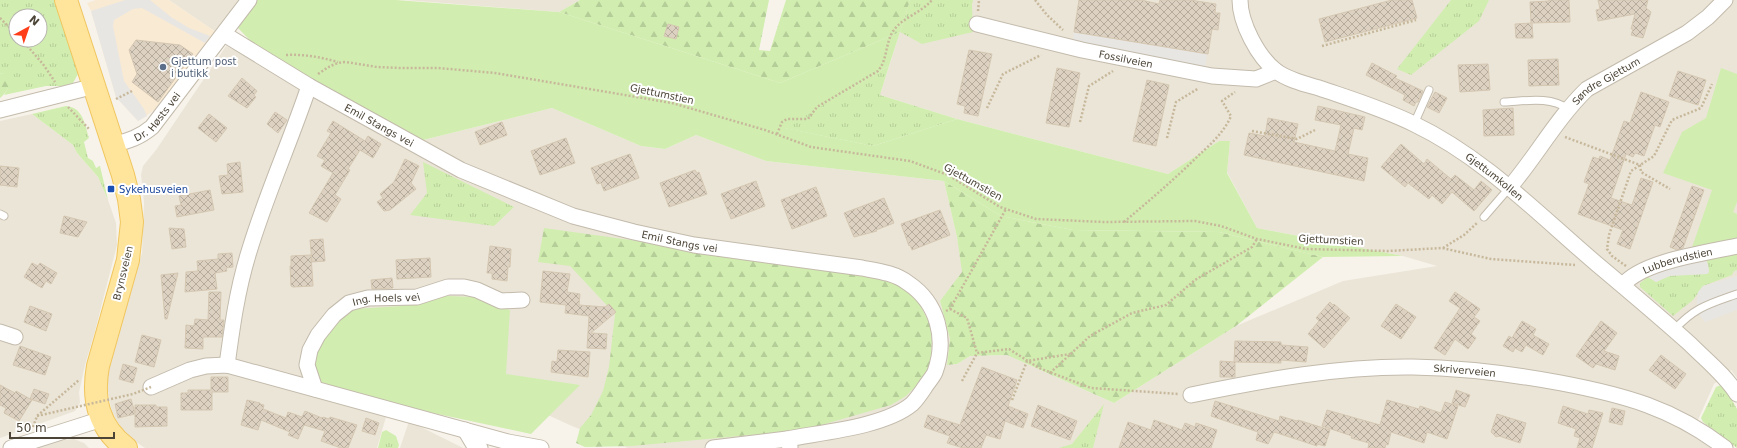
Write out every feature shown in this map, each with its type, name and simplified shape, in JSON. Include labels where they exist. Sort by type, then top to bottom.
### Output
[{"type":"main road","name":"Brynsveien","points":[[66,0],[114,144],[129,199],[132,238],[127,265],[106,336],[96,377],[96,396],[102,419],[111,433],[126,448]]},
{"type":"street","name":"Dr. Høsts vei","points":[[114,144],[131,140],[152,126],[249,0]]},
{"type":"street","name":"Gjettumkollen","points":[[1240,0],[1240,8],[1246,27],[1260,53],[1276,72],[1292,79],[1384,110],[1448,142],[1510,187],[1674,330],[1714,366],[1737,394]]},
{"type":"street","name":"Søndre Gjettum","points":[[1510,187],[1568,109],[1587,90],[1687,33],[1708,17],[1724,0]]},
{"type":"street","name":"Fossilveien","points":[[977,24],[1065,46],[1219,76],[1256,79],[1276,72]]},
{"type":"street","name":"Emil Stangs vei","points":[[224,34],[309,86],[461,170],[573,216],[634,232],[694,245],[889,273],[908,282],[922,294],[930,305],[937,319],[941,335],[940,351],[935,373],[919,396],[912,404],[895,414],[868,424],[789,444]]},
{"type":"street","points":[[0,110],[95,86]]},
{"type":"street","points":[[227,365],[237,296],[248,256],[261,213],[309,86]]},
{"type":"street","name":"Lubberudstien","points":[[1622,285],[1630,276],[1661,264],[1737,246]]},
{"type":"street","name":"Ing. Hoels vei","points":[[315,388],[307,365],[310,350],[318,335],[334,315],[349,303],[368,298],[417,297],[448,287],[477,290],[501,301],[522,300]]},
{"type":"street","points":[[0,332],[14,337]]},
{"type":"street","points":[[151,387],[190,370],[206,366],[227,365],[508,442],[541,448]]},
{"type":"street","name":"Skriverveien","points":[[1191,395],[1265,380],[1338,371],[1413,367],[1469,371],[1536,378],[1605,391],[1644,403],[1675,416],[1698,428],[1725,448]]},
{"type":"street","points":[[11,448],[102,419]]},
{"type":"street","points":[[465,430],[474,445],[480,448]]},
{"type":"street","points":[[713,448],[789,444]]},
{"type":"lane","points":[[1414,124],[1429,90]]},
{"type":"lane","points":[[1504,102],[1550,100],[1562,104],[1568,109]]},
{"type":"lane","points":[[1484,217],[1510,187]]},
{"type":"lane","points":[[1674,330],[1686,317],[1696,310],[1737,294]]},
{"type":"path","points":[[777,134],[782,122],[787,119],[808,119],[817,107],[878,71],[883,63],[892,33],[895,28],[922,11],[932,0]]},
{"type":"path","points":[[987,108],[1003,74],[1065,46],[1071,37],[1047,15],[1036,0]]},
{"type":"path","points":[[0,18],[8,26]]},
{"type":"path","points":[[1322,46],[1416,20]]},
{"type":"path","points":[[29,48],[43,64],[58,87]]},
{"type":"path","name":"Gjettumstien","points":[[273,64],[277,56],[300,55],[377,67],[445,68],[494,73],[672,103],[777,134],[811,147],[910,161],[948,175],[1000,207],[1036,219],[1124,222],[1195,221],[1221,226],[1257,239],[1306,249],[1388,251],[1442,248],[1491,259],[1592,265],[1597,264]]},
{"type":"path","points":[[1080,122],[1089,86],[1132,60]]},
{"type":"path","points":[[309,86],[315,76],[338,62]]},
{"type":"path","points":[[1167,138],[1176,102],[1219,76]]},
{"type":"path","points":[[1124,222],[1181,172],[1210,144],[1229,122],[1231,116],[1222,101],[1256,79]]},
{"type":"path","points":[[1639,272],[1624,265],[1612,256],[1607,249],[1609,235],[1631,171],[1654,156],[1672,120],[1701,108],[1712,84]]},
{"type":"path","points":[[112,100],[132,91]]},
{"type":"path","points":[[64,104],[92,132]]},
{"type":"path","points":[[1252,131],[1297,139],[1315,130]]},
{"type":"path","points":[[1552,130],[1560,135],[1640,165]]},
{"type":"path","points":[[1640,165],[1641,172],[1670,189]]},
{"type":"path","points":[[937,319],[950,309],[1006,209]]},
{"type":"path","points":[[1442,248],[1464,234],[1484,217]]},
{"type":"path","points":[[1050,373],[1090,336],[1132,313],[1166,305],[1195,280],[1252,247],[1257,239]]},
{"type":"path","points":[[950,309],[967,318],[977,353],[962,381]]},
{"type":"path","points":[[977,353],[1009,349],[1039,368],[1091,388],[1191,395]]},
{"type":"path","points":[[1027,361],[1071,354]]},
{"type":"path","points":[[1012,400],[1027,361]]},
{"type":"path","points":[[82,377],[37,416],[133,394],[151,387]]},
{"type":"shaded area","points":[[96,0],[169,0],[216,32],[162,105],[138,121],[116,97],[91,11],[87,3]]},
{"type":"shaded area","points":[[125,0],[150,0],[171,17],[189,28],[210,36],[205,43],[142,8],[133,9],[114,20],[113,26],[124,81],[144,109],[147,116],[138,121],[116,97],[91,11]]},
{"type":"shaded area","points":[[169,0],[241,0],[216,32]]},
{"type":"shaded area","points":[[405,0],[580,0],[559,12]]},
{"type":"shaded area","points":[[910,0],[1737,0],[1737,378],[1731,370],[1714,384],[1693,431],[1713,448],[628,448],[572,426],[528,406],[386,417],[377,448],[145,448],[127,436],[112,414],[106,379],[142,253],[144,202],[141,175],[143,166],[156,150],[226,46],[309,86],[411,143],[552,108],[641,146],[665,149],[696,135],[766,161],[944,181],[957,237],[963,272],[940,301],[950,339],[947,365],[957,364],[970,356],[1007,355],[1114,403],[1236,326],[1343,281],[1437,266],[1403,256],[1257,228],[1227,172],[1230,141],[1219,141],[1168,174],[957,119],[880,95]]},
{"type":"shaded area","points":[[1074,31],[1207,53],[1205,69],[1072,45]]},
{"type":"shaded area","points":[[32,114],[73,145],[77,153],[98,177],[116,223],[117,245],[85,365],[79,392],[80,403],[75,411],[0,438],[0,121]]},
{"type":"shaded area","points":[[1703,254],[1708,264],[1709,272],[1707,274],[1670,276],[1656,282],[1648,277],[1643,270]]},
{"type":"shaded area","points":[[1737,276],[1737,310],[1705,322],[1696,310],[1698,292],[1703,286]]},
{"type":"shaded area","points":[[409,421],[463,448],[400,448]]},
{"type":"shaded area","points":[[74,439],[84,443],[89,448],[30,448],[56,441]]},
{"type":"green space","points":[[0,0],[56,0],[78,74],[73,83],[63,86],[46,86],[4,95],[8,88],[3,73],[0,74]]},
{"type":"green space","points":[[257,0],[396,0],[559,12],[780,83],[900,32],[889,66],[785,128],[873,146],[957,119],[1168,174],[1219,141],[1230,141],[1227,173],[1257,228],[1403,256],[1323,257],[1219,232],[1073,230],[1001,216],[944,181],[766,161],[696,135],[665,149],[641,146],[552,108],[411,143],[273,64],[238,28]]},
{"type":"green space","points":[[580,0],[769,0],[759,50],[770,51],[786,0],[910,0],[900,32],[780,83],[559,12]]},
{"type":"green space","points":[[910,0],[973,0],[973,32],[922,44],[900,32]]},
{"type":"green space","points":[[1451,0],[1489,0],[1479,21],[1411,75],[1397,69]]},
{"type":"green space","points":[[889,66],[880,95],[957,119],[873,146],[784,128]]},
{"type":"green space","points":[[1721,68],[1737,74],[1737,202],[1733,212],[1737,214],[1737,240],[1690,253],[1712,190],[1663,173],[1682,132],[1706,118]]},
{"type":"green space","points":[[3,73],[10,76],[10,82],[6,91],[0,98],[0,74]]},
{"type":"green space","points":[[66,106],[72,107],[80,113],[89,138],[84,142],[88,158],[93,161],[96,168],[100,166],[108,200],[98,177],[77,153],[73,145],[32,114]]},
{"type":"green space","points":[[423,162],[514,207],[494,226],[410,215],[427,193]]},
{"type":"green space","points":[[944,181],[1001,216],[1073,230],[1219,232],[1323,257],[1236,326],[1114,403],[1007,355],[970,356],[957,364],[947,365],[950,339],[940,301],[962,272],[957,237]]},
{"type":"green space","points":[[544,228],[861,272],[911,288],[930,324],[932,342],[930,365],[923,379],[906,396],[891,405],[804,430],[632,446],[585,447],[576,443],[580,428],[591,415],[603,391],[609,367],[615,314],[570,266],[538,262]]},
{"type":"green space","points":[[1737,251],[1737,270],[1734,271],[1732,275],[1703,286],[1693,300],[1673,316],[1640,287],[1640,283],[1648,277],[1656,282],[1670,275],[1707,274],[1709,272],[1706,259]]},
{"type":"green space","points":[[447,296],[473,297],[510,310],[506,374],[580,385],[531,434],[433,413],[323,385],[313,364],[320,336],[339,317],[355,309],[401,306]]},
{"type":"green space","points":[[1721,385],[1728,393],[1737,409],[1737,448],[1703,422],[1701,418],[1716,387]]},
{"type":"green space","points":[[1104,404],[1093,448],[1059,448],[1072,444]]},
{"type":"green space","points":[[386,430],[396,436],[399,445],[398,448],[378,448],[382,432]]},
{"type":"building","points":[[1079,0],[1141,0],[1159,4],[1160,0],[1190,0],[1216,4],[1215,13],[1220,13],[1218,30],[1212,29],[1208,54],[1074,32]]},
{"type":"building","points":[[1392,0],[1412,0],[1417,18],[1325,42],[1319,19]]},
{"type":"building","points":[[1569,0],[1570,22],[1532,23],[1533,38],[1516,38],[1515,24],[1531,23],[1530,2]]},
{"type":"building","points":[[1598,0],[1648,0],[1646,8],[1651,12],[1643,38],[1631,35],[1635,14],[1598,21],[1596,10],[1600,9]]},
{"type":"building","points":[[668,24],[679,27],[676,39],[664,36]]},
{"type":"building","points":[[136,40],[180,45],[193,54],[158,102],[132,82],[137,74],[129,50]]},
{"type":"building","points":[[969,50],[992,54],[978,116],[964,113],[965,106],[957,104]]},
{"type":"building","points":[[1558,59],[1559,85],[1529,86],[1528,60]]},
{"type":"building","points":[[1372,63],[1397,76],[1395,78],[1423,91],[1418,102],[1416,102],[1414,106],[1403,100],[1405,95],[1366,75]]},
{"type":"building","points":[[1488,64],[1490,90],[1460,92],[1458,65]]},
{"type":"building","points":[[1057,68],[1080,73],[1069,127],[1046,123]]},
{"type":"building","points":[[1678,71],[1706,80],[1698,105],[1669,96]]},
{"type":"building","points":[[242,78],[257,91],[254,95],[256,97],[247,108],[228,96]]},
{"type":"building","points":[[1147,80],[1169,85],[1156,146],[1133,141]]},
{"type":"building","points":[[1435,92],[1447,98],[1439,113],[1427,107]]},
{"type":"building","points":[[1641,92],[1669,102],[1660,127],[1655,125],[1644,156],[1635,153],[1633,157],[1626,154],[1611,198],[1632,205],[1641,178],[1653,182],[1630,249],[1617,244],[1623,230],[1578,214],[1589,184],[1584,182],[1593,157],[1599,159],[1600,156],[1610,160],[1624,121],[1630,123]]},
{"type":"building","points":[[1318,106],[1365,117],[1362,130],[1354,128],[1348,154],[1368,158],[1364,181],[1244,155],[1249,133],[1265,136],[1268,118],[1298,124],[1294,142],[1335,151],[1341,125],[1315,120]]},
{"type":"building","points":[[1513,108],[1514,135],[1484,136],[1483,110]]},
{"type":"building","points":[[275,112],[287,120],[278,133],[267,124]]},
{"type":"building","points":[[209,114],[227,128],[216,142],[198,128]]},
{"type":"building","points":[[333,121],[365,141],[368,136],[381,144],[373,158],[360,150],[348,169],[350,170],[335,195],[341,199],[327,222],[309,213],[333,173],[321,166],[325,160],[317,156],[331,133],[327,131]]},
{"type":"building","points":[[502,122],[507,135],[480,145],[475,132]]},
{"type":"building","points":[[566,138],[575,163],[540,175],[531,151]]},
{"type":"building","points":[[1401,144],[1424,164],[1427,159],[1451,179],[1455,175],[1474,190],[1481,181],[1492,190],[1474,211],[1452,192],[1442,204],[1432,195],[1429,199],[1408,183],[1405,187],[1381,167]]},
{"type":"building","points":[[630,154],[639,178],[604,191],[601,183],[597,184],[591,168]]},
{"type":"building","points":[[405,159],[419,166],[411,183],[416,189],[390,210],[384,211],[377,202],[383,198],[380,194],[394,182]]},
{"type":"building","points":[[240,162],[243,192],[222,194],[219,176],[228,175],[227,164]]},
{"type":"building","points":[[0,166],[19,168],[17,187],[0,185]]},
{"type":"building","points":[[695,170],[697,173],[699,172],[707,194],[669,207],[660,183]]},
{"type":"building","points":[[756,181],[765,206],[731,219],[721,194]]},
{"type":"building","points":[[1692,186],[1704,190],[1683,248],[1677,250],[1670,247]]},
{"type":"building","points":[[816,187],[827,216],[792,229],[781,200]]},
{"type":"building","points":[[210,190],[214,210],[177,217],[175,206],[181,205],[179,196]]},
{"type":"building","points":[[884,198],[894,223],[876,230],[877,231],[854,237],[844,213]]},
{"type":"building","points":[[940,210],[950,235],[912,250],[910,245],[909,246],[901,224]]},
{"type":"building","points":[[64,216],[87,222],[78,237],[60,233]]},
{"type":"building","points":[[169,228],[184,229],[186,247],[172,249]]},
{"type":"building","points":[[323,239],[325,261],[312,262],[310,240]]},
{"type":"building","points":[[490,246],[511,249],[510,267],[508,267],[507,281],[492,279],[492,273],[487,273]]},
{"type":"building","points":[[232,253],[233,267],[226,268],[227,271],[215,273],[217,289],[185,292],[186,272],[198,271],[197,261],[218,259],[218,254]]},
{"type":"building","points":[[311,255],[313,286],[291,286],[291,256]]},
{"type":"building","points":[[430,258],[431,277],[397,279],[396,260]]},
{"type":"building","points":[[32,263],[38,266],[40,263],[57,273],[51,284],[46,281],[42,288],[24,277]]},
{"type":"building","points":[[543,271],[570,274],[567,292],[580,294],[579,305],[605,307],[609,304],[616,312],[591,333],[607,334],[606,349],[587,348],[589,316],[565,313],[566,305],[540,302]]},
{"type":"building","points":[[178,273],[167,319],[165,319],[161,275]]},
{"type":"building","points":[[392,278],[393,288],[372,289],[371,280]]},
{"type":"building","points":[[209,292],[221,292],[220,320],[224,320],[222,337],[203,337],[203,349],[185,348],[186,325],[194,326],[195,319],[208,320]]},
{"type":"building","points":[[1455,292],[1480,309],[1474,317],[1480,321],[1471,334],[1476,338],[1468,349],[1455,339],[1445,355],[1434,348],[1460,308],[1449,301]]},
{"type":"building","points":[[1330,302],[1350,318],[1324,348],[1308,334],[1319,321],[1316,318]]},
{"type":"building","points":[[1396,304],[1416,317],[1401,339],[1381,326]]},
{"type":"building","points":[[30,306],[52,314],[46,331],[24,322]]},
{"type":"building","points":[[1522,321],[1536,329],[1533,335],[1549,344],[1543,355],[1526,345],[1522,352],[1515,348],[1513,352],[1503,346],[1509,336],[1512,338]]},
{"type":"building","points":[[1601,321],[1617,333],[1604,351],[1619,356],[1615,370],[1596,364],[1593,368],[1576,356]]},
{"type":"building","points":[[142,335],[161,340],[154,367],[135,362]]},
{"type":"building","points":[[1235,341],[1281,342],[1281,345],[1308,347],[1306,362],[1281,360],[1281,363],[1235,362],[1235,377],[1220,377],[1220,361],[1234,362]]},
{"type":"building","points":[[20,346],[51,357],[45,375],[13,365]]},
{"type":"building","points":[[558,350],[590,352],[588,377],[551,372],[552,361],[557,362]]},
{"type":"building","points":[[1661,355],[1686,374],[1675,389],[1649,370]]},
{"type":"building","points":[[123,364],[137,368],[133,383],[119,379]]},
{"type":"building","points":[[982,367],[1017,380],[1008,406],[1028,414],[1023,428],[1005,421],[1000,439],[986,435],[981,448],[963,448],[947,443],[950,436],[924,427],[928,415],[960,425]]},
{"type":"building","points":[[211,377],[228,377],[228,392],[212,392],[212,410],[181,410],[181,393],[188,393],[188,390],[211,390]]},
{"type":"building","points":[[0,385],[15,393],[16,391],[32,400],[19,421],[4,413],[6,408],[0,405]]},
{"type":"building","points":[[34,389],[49,394],[45,404],[30,399]]},
{"type":"building","points":[[1456,390],[1470,395],[1465,407],[1452,403]]},
{"type":"building","points":[[131,399],[135,413],[135,405],[156,405],[156,407],[167,407],[167,426],[135,427],[135,414],[118,418],[115,404]]},
{"type":"building","points":[[247,400],[260,403],[264,405],[263,409],[286,418],[288,412],[302,417],[305,411],[322,418],[329,419],[330,417],[357,425],[348,448],[341,448],[321,441],[325,431],[304,425],[298,439],[288,435],[290,432],[261,420],[258,430],[241,425]]},
{"type":"building","points":[[1387,400],[1419,409],[1420,406],[1441,413],[1445,402],[1458,406],[1447,439],[1427,432],[1424,443],[1391,432],[1388,445],[1386,444],[1385,448],[1368,448],[1369,443],[1351,438],[1352,436],[1322,426],[1327,410],[1380,425]]},
{"type":"building","points":[[1215,401],[1279,421],[1280,416],[1330,430],[1325,446],[1317,444],[1317,446],[1274,432],[1268,444],[1256,440],[1258,432],[1211,416]]},
{"type":"building","points":[[1038,405],[1077,421],[1070,440],[1031,426]]},
{"type":"building","points":[[1563,406],[1588,414],[1589,410],[1603,413],[1592,448],[1577,448],[1580,438],[1574,436],[1576,429],[1558,423]]},
{"type":"building","points":[[1612,408],[1625,411],[1622,425],[1609,422]]},
{"type":"building","points":[[1497,414],[1526,423],[1520,443],[1499,436],[1496,437],[1491,432]]},
{"type":"building","points":[[366,418],[379,423],[375,435],[362,431]]},
{"type":"building","points":[[1154,420],[1182,430],[1185,423],[1195,427],[1196,423],[1217,430],[1211,448],[1119,448],[1128,422],[1151,430]]},
{"type":"place","name":"Gjettum post i butikk","points":[[163,67]]},
{"type":"place","name":"Sykehusveien","points":[[111,189]]}]
